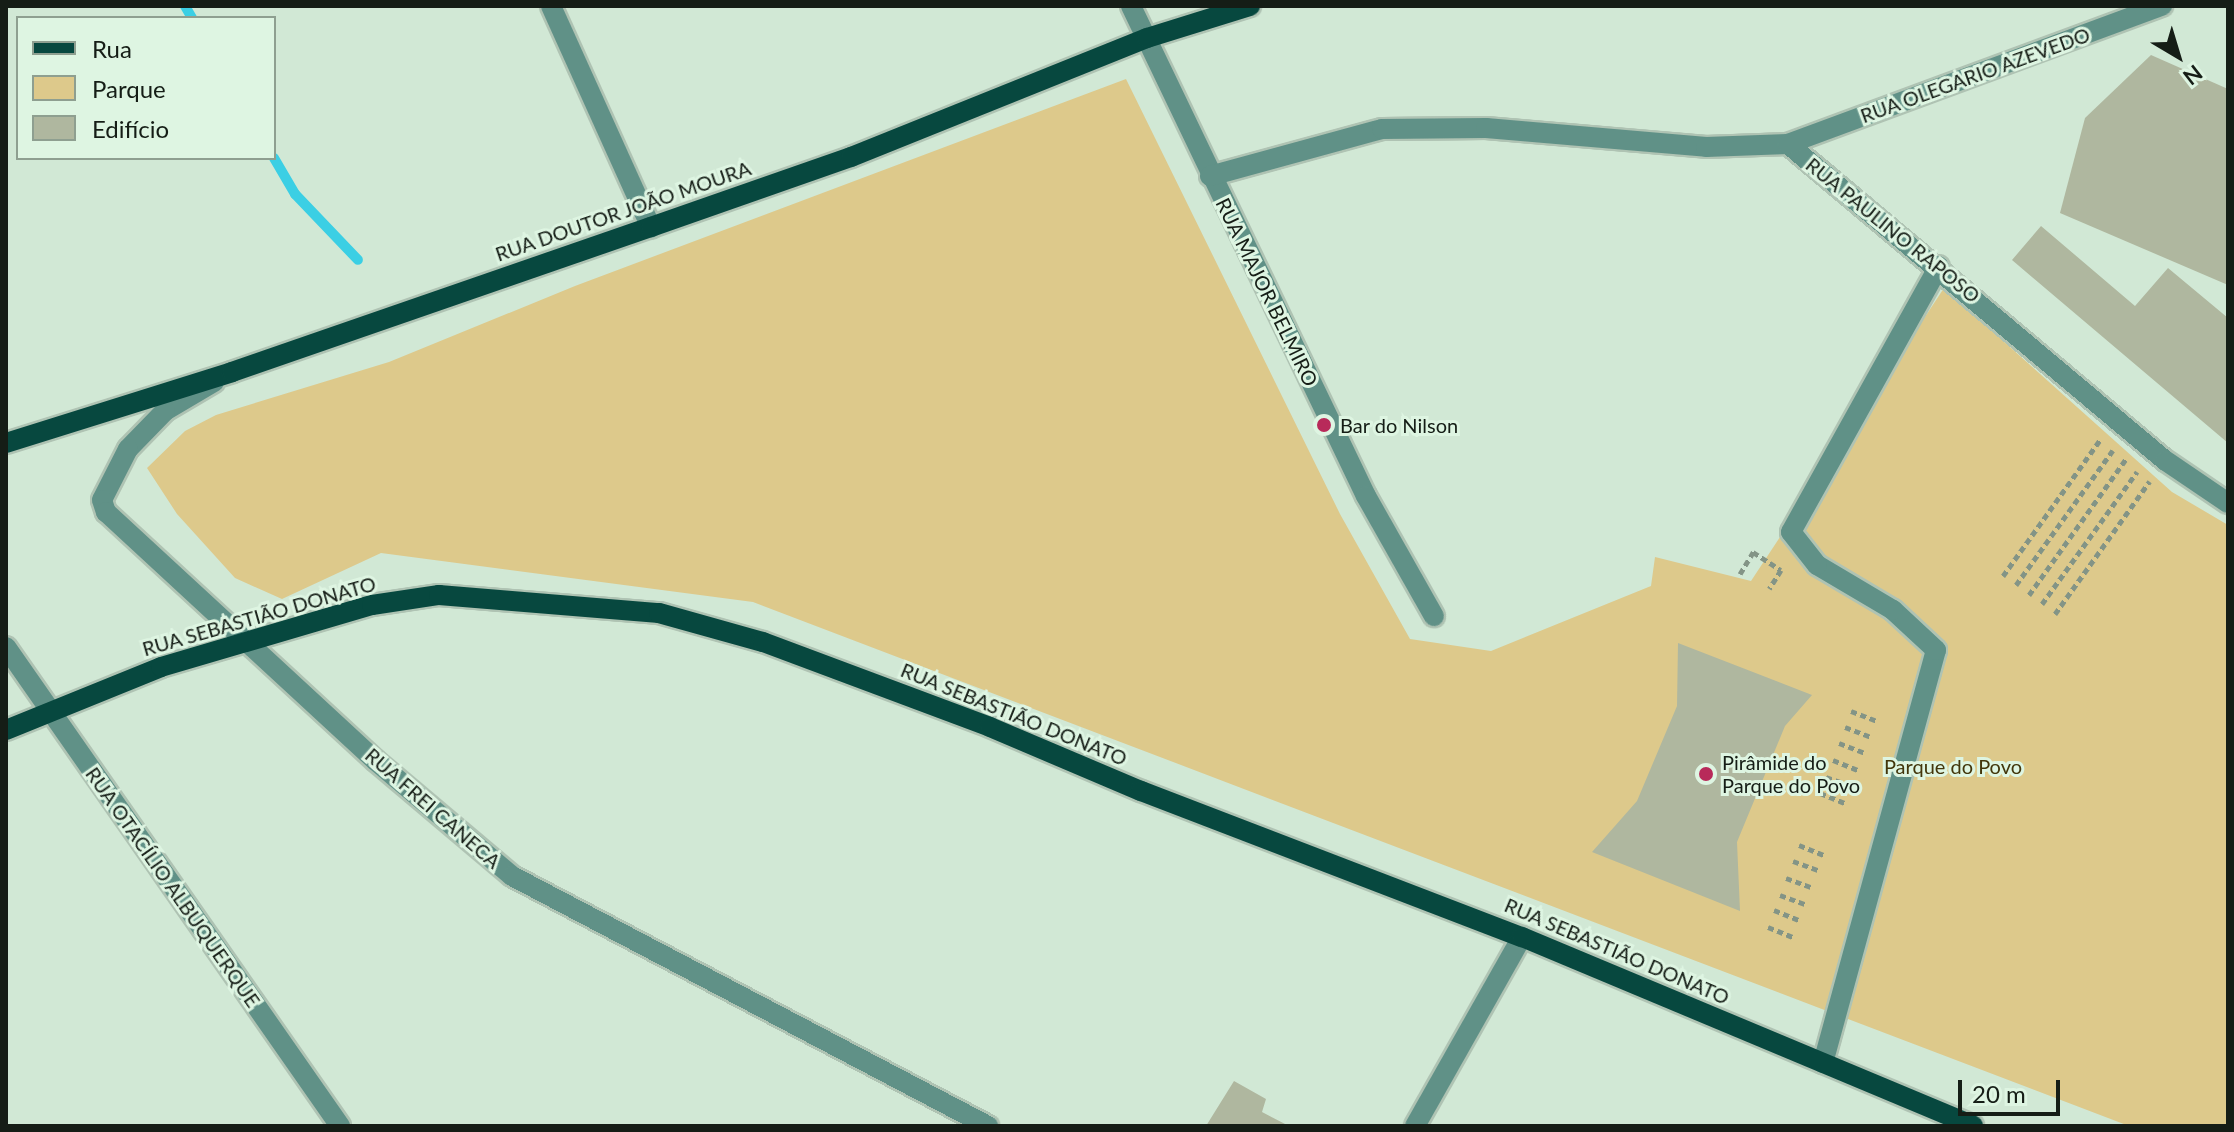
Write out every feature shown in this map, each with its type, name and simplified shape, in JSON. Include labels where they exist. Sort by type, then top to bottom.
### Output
[{"type":"main road","name":"RUA DOUTOR JOÃO MOURA","points":[[6,443],[232,372],[851,157],[1147,38],[1250,6]]},
{"type":"main road","name":"RUA SEBASTIÃO DONATO","points":[[6,730],[49,710],[245,641],[372,605],[439,595],[659,613],[763,642],[904,694],[1522,937],[1973,1126]]},
{"type":"street","points":[[551,6],[651,227]]},
{"type":"street","name":"RUA MAJOR BELMIRO","points":[[1131,6],[1366,496],[1434,616]]},
{"type":"street","name":"RUA OLEGARIO AZEVEDO","points":[[1788,144],[2162,6]]},
{"type":"street","name":"RUA PAULINO RAPOSO","points":[[1210,176],[1382,129],[1486,128],[1706,147],[1788,144],[1939,266],[2166,461],[2228,503]]},
{"type":"street","points":[[1823,1063],[1936,650],[1893,610],[1817,565],[1791,532],[1939,266]]},
{"type":"street","name":"RUA FREI CANECA","points":[[232,372],[165,411],[145,429],[112,475],[102,500],[106,512],[245,641],[512,876],[988,1126]]},
{"type":"street","name":"RUA OTACÍLIO ALBUQUERQUE","points":[[6,647],[340,1126]]},
{"type":"street","points":[[1415,1126],[1522,937]]},
{"type":"path","points":[[2003,576],[2094,449]]},
{"type":"path","points":[[2016,585],[2108,458]]},
{"type":"path","points":[[2029,595],[2120,467]]},
{"type":"path","points":[[2042,604],[2134,477]]},
{"type":"path","points":[[2055,614],[2147,486]]},
{"type":"path","points":[[1740,574],[1753,552],[1781,570],[1769,589]]},
{"type":"path","points":[[1851,711],[1877,721]]},
{"type":"path","points":[[1845,727],[1871,737]]},
{"type":"path","points":[[1839,743],[1865,753]]},
{"type":"path","points":[[1833,760],[1858,770]]},
{"type":"path","points":[[1826,777],[1852,786]]},
{"type":"path","points":[[1820,793],[1845,803]]},
{"type":"path","points":[[1799,845],[1824,855]]},
{"type":"path","points":[[1793,861],[1818,870]]},
{"type":"path","points":[[1786,878],[1811,887]]},
{"type":"path","points":[[1780,895],[1805,904]]},
{"type":"path","points":[[1774,910],[1799,920]]},
{"type":"path","points":[[1768,927],[1793,937]]},
{"type":"green space","name":"Parque do Povo","points":[[1126,79],[1340,514],[1410,639],[1491,651],[1651,586],[1655,557],[1751,581],[1944,288],[2172,492],[2228,525],[2228,1126],[2129,1126],[753,602],[381,553],[282,599],[235,578],[177,514],[147,468],[185,431],[216,415],[389,362],[575,286]]},
{"type":"building","points":[[2151,55],[2228,89],[2228,285],[2060,213],[2085,118]]},
{"type":"building","points":[[2041,226],[2135,306],[2168,268],[2228,318],[2228,443],[2012,260]]},
{"type":"building","points":[[1678,643],[1812,695],[1785,726],[1737,842],[1740,911],[1592,852],[1637,801],[1677,706]]},
{"type":"building","points":[[1234,1081],[1266,1099],[1262,1112],[1289,1126],[1206,1126]]},
{"type":"waterway","points":[[185,6],[191,16]]},
{"type":"waterway","points":[[275,160],[295,194],[358,260]]},
{"type":"place","name":"Bar do Nilson","points":[[1324,425]]},
{"type":"place","name":"Pirâmide do Parque do Povo","points":[[1706,774]]}]
